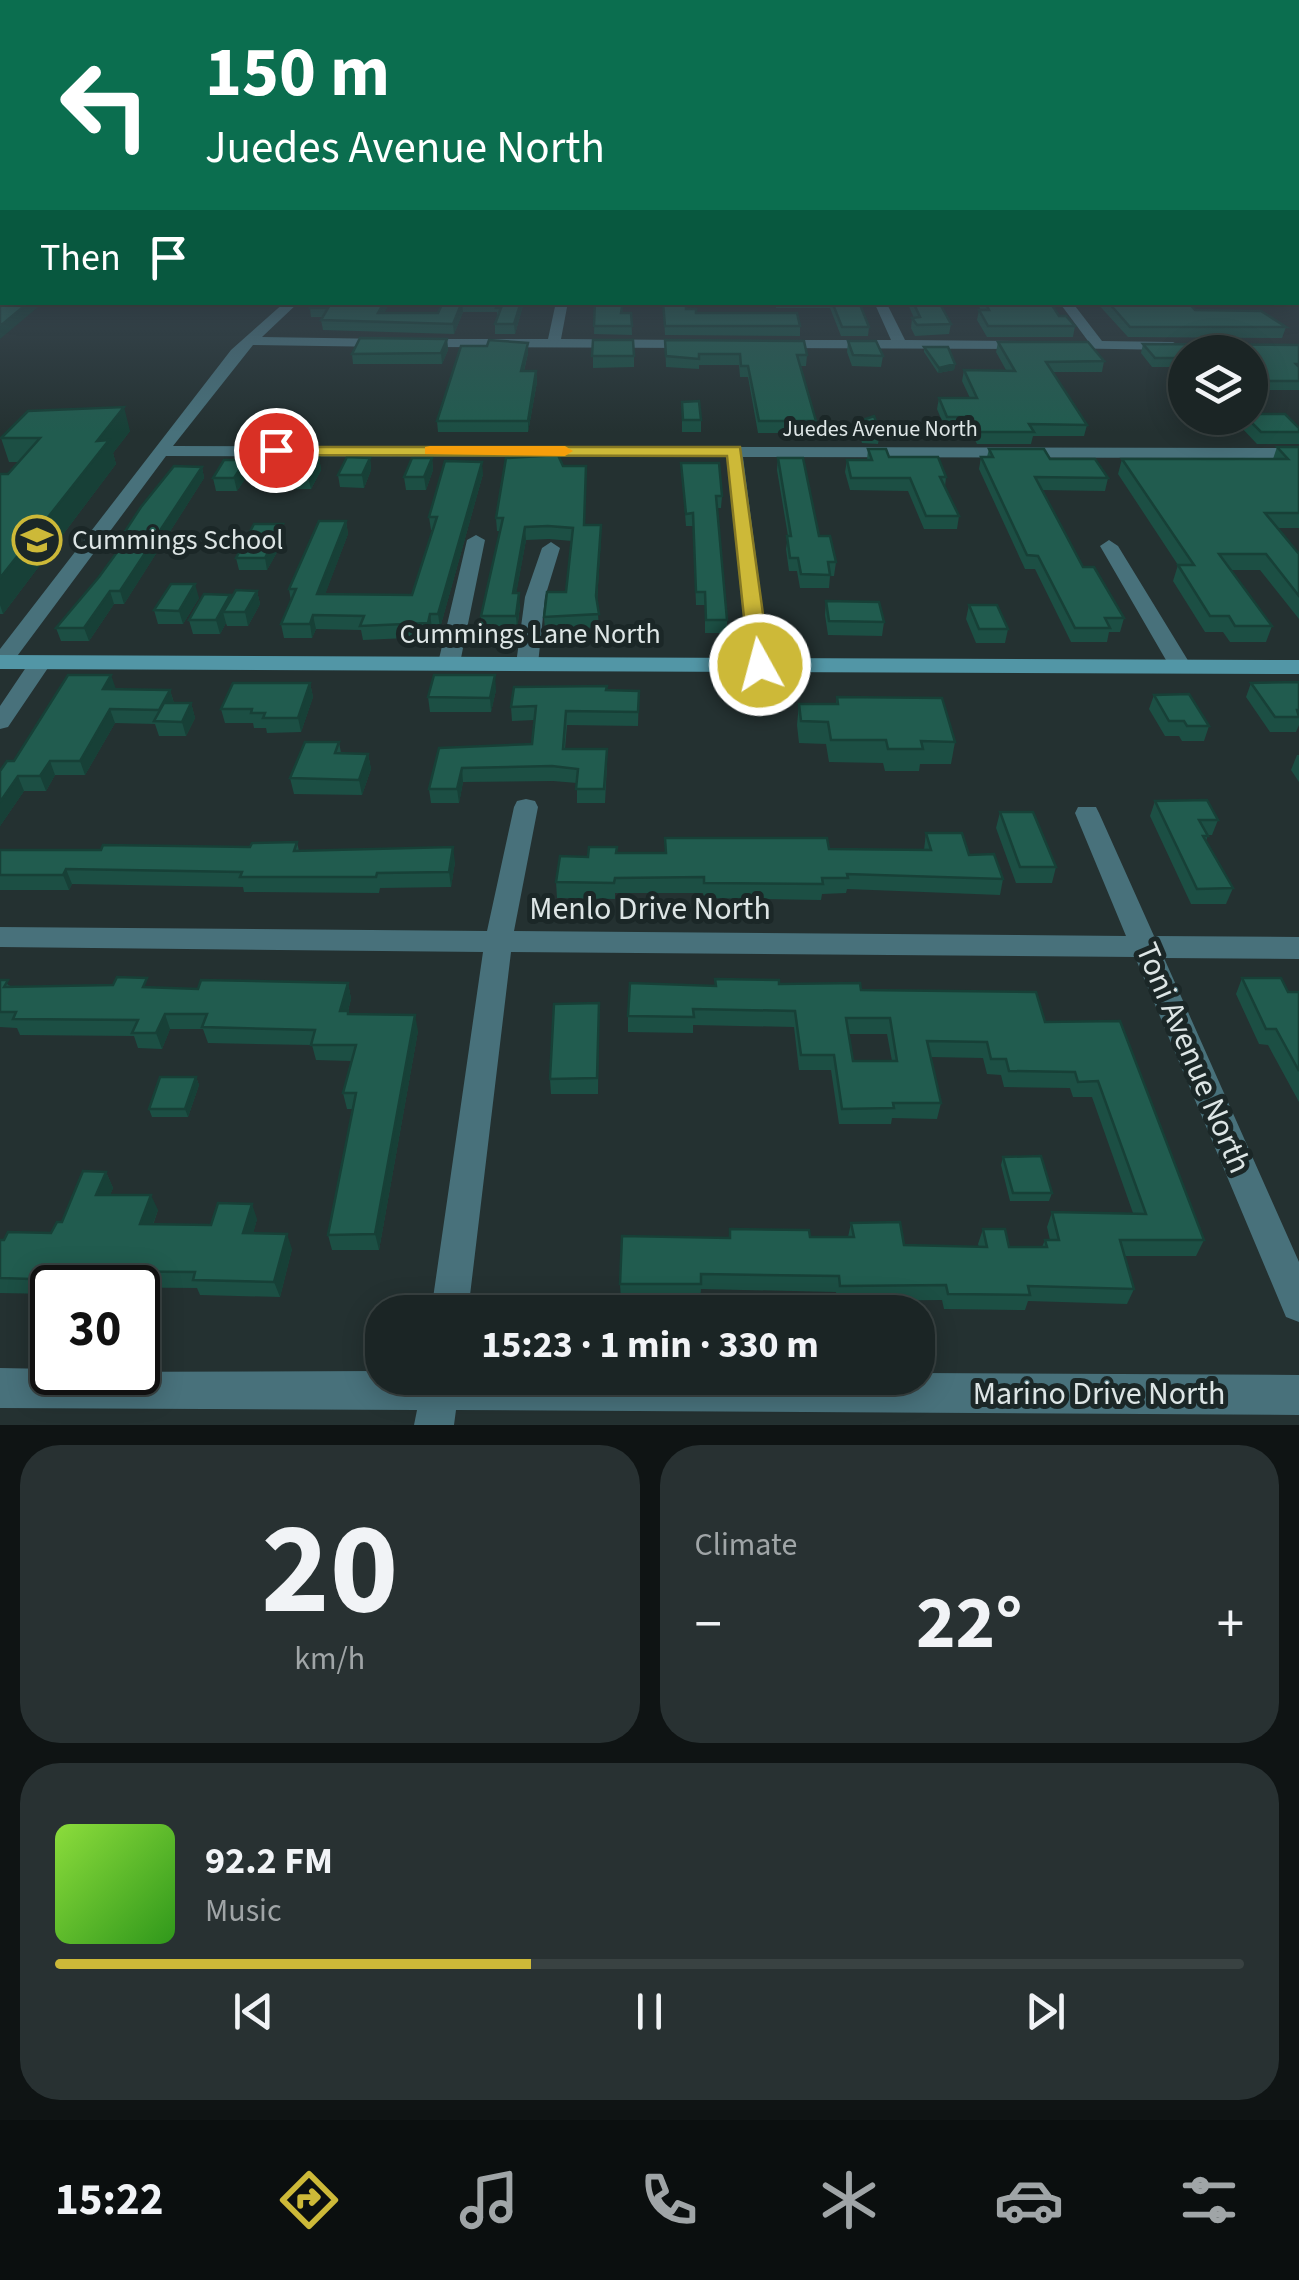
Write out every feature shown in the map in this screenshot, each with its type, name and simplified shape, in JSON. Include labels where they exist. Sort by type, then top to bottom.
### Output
[{"type":"street","points":[[0,662],[236,353],[290,305]]},
{"type":"street","points":[[554,343],[561,305]]},
{"type":"street","points":[[881,305],[900,345]]},
{"type":"street","points":[[1067,305],[1099,346]]},
{"type":"street","points":[[252,341],[710,344]]},
{"type":"street","points":[[768,344],[1168,346]]},
{"type":"street","name":"Juedes Avenue North","points":[[161,450],[1299,453]]},
{"type":"street","points":[[734,451],[760,665]]},
{"type":"street","points":[[450,663],[476,540]]},
{"type":"street","points":[[1109,546],[1181,666]]},
{"type":"street","points":[[528,664],[535,597],[552,548]]},
{"type":"street","name":"Cummings Lane North","points":[[0,662],[1299,667]]},
{"type":"street","points":[[0,722],[41,662]]},
{"type":"street","points":[[451,1295],[498,943],[526,807]]},
{"type":"street","name":"Toni Avenue North","points":[[1087,813],[1299,1304]]},
{"type":"street","name":"Menlo Drive North","points":[[0,937],[1299,948]]},
{"type":"street","name":"Marino Drive North","points":[[0,1388],[438,1398],[1299,1395]]},
{"type":"building","points":[[0,305],[25,305],[0,326]]},
{"type":"building","points":[[382,305],[378,313],[438,313],[442,305],[461,305],[453,324],[321,320],[328,308],[310,308]]},
{"type":"building","points":[[520,305],[514,324],[495,324],[501,308],[496,308]]},
{"type":"building","points":[[595,305],[622,305],[621,313],[631,313],[632,326],[594,326]]},
{"type":"building","points":[[663,305],[686,305],[686,309],[696,309],[696,313],[797,313],[800,326],[665,326]]},
{"type":"building","points":[[833,305],[860,305],[869,327],[842,327]]},
{"type":"building","points":[[914,305],[941,305],[951,324],[917,325],[912,318],[920,317]]},
{"type":"building","points":[[986,305],[1052,305],[1059,316],[1066,316],[1075,326],[988,326],[979,310],[989,310]]},
{"type":"building","points":[[1111,305],[1191,305],[1195,310],[1261,311],[1286,327],[1130,327]]},
{"type":"building","points":[[360,338],[447,339],[441,353],[352,354]]},
{"type":"building","points":[[489,340],[528,343],[521,371],[536,371],[528,421],[437,421],[461,346],[487,346]]},
{"type":"building","points":[[593,340],[633,340],[634,356],[592,356]]},
{"type":"building","points":[[665,340],[804,341],[807,355],[797,355],[816,421],[759,421],[748,366],[741,366],[740,354],[699,354],[699,359],[666,356]]},
{"type":"building","points":[[848,341],[876,341],[883,356],[853,355]]},
{"type":"building","points":[[998,342],[1088,342],[1104,361],[1046,362],[1087,425],[1029,424],[1034,432],[979,432],[971,417],[947,417],[939,398],[977,398],[964,370],[1015,371]]},
{"type":"building","points":[[1143,344],[1168,344],[1168,358],[1155,358]]},
{"type":"building","points":[[1268,345],[1299,345],[1299,381],[1268,381]]},
{"type":"building","points":[[924,347],[948,347],[955,364],[939,368]]},
{"type":"building","points":[[699,401],[701,420],[683,420],[682,402]]},
{"type":"building","points":[[124,407],[97,441],[109,440],[0,578],[0,474],[8,474],[40,438],[1,438],[28,411]]},
{"type":"building","points":[[1268,414],[1285,414],[1299,432],[1268,432]]},
{"type":"building","points":[[874,416],[880,432],[863,431],[860,421]]},
{"type":"building","points":[[1277,447],[1299,447],[1299,513],[1265,513],[1299,554],[1299,596],[1266,554],[1219,554],[1272,626],[1235,626],[1229,616],[1210,616],[1178,565],[1194,565],[1122,459],[1288,459]]},
{"type":"building","points":[[868,449],[886,449],[889,457],[938,457],[946,477],[940,477],[959,516],[926,516],[910,478],[851,478],[847,460],[872,460]]},
{"type":"building","points":[[989,449],[1044,449],[1050,459],[1095,459],[1108,478],[1035,477],[1083,567],[1094,567],[1124,618],[1105,618],[1110,628],[1075,628],[1038,556],[1027,555],[981,457],[993,457]]},
{"type":"building","points":[[558,455],[563,466],[586,466],[584,525],[601,525],[596,596],[599,614],[544,617],[547,592],[566,592],[573,528],[548,526],[525,527],[513,593],[519,593],[516,616],[481,616],[503,518],[496,518],[506,458]]},
{"type":"building","points":[[284,457],[319,457],[308,477],[272,477]]},
{"type":"building","points":[[347,457],[370,458],[362,475],[338,475]]},
{"type":"building","points":[[412,458],[432,458],[424,477],[404,477]]},
{"type":"building","points":[[778,458],[803,458],[819,536],[830,536],[836,562],[828,562],[830,575],[801,574],[798,558],[790,558],[787,536],[791,536]]},
{"type":"building","points":[[224,460],[246,460],[234,478],[213,478]]},
{"type":"building","points":[[445,461],[482,462],[438,614],[430,614],[428,623],[360,626],[364,616],[313,615],[310,624],[281,624],[296,589],[289,589],[319,521],[346,521],[317,594],[412,595],[437,517],[429,517]]},
{"type":"building","points":[[681,463],[719,463],[722,496],[716,496],[727,620],[706,620],[705,592],[696,592],[693,513],[686,514]]},
{"type":"building","points":[[174,466],[202,467],[120,591],[110,591],[84,628],[56,628],[99,577],[131,533],[124,533],[141,507]]},
{"type":"building","points":[[254,524],[283,524],[265,558],[236,558]]},
{"type":"building","points":[[171,584],[195,584],[179,611],[154,610]]},
{"type":"building","points":[[236,590],[257,591],[245,612],[223,612]]},
{"type":"building","points":[[204,594],[230,595],[216,620],[189,620]]},
{"type":"building","points":[[826,601],[879,602],[884,622],[829,621]]},
{"type":"building","points":[[969,605],[997,605],[1008,629],[979,629]]},
{"type":"building","points":[[68,675],[111,675],[103,689],[170,690],[159,710],[110,709],[80,761],[50,761],[40,776],[18,776],[0,802],[0,771],[7,761],[14,761]]},
{"type":"building","points":[[434,675],[495,675],[490,698],[428,697]]},
{"type":"building","points":[[1299,682],[1299,717],[1275,717],[1251,683]]},
{"type":"building","points":[[233,683],[310,683],[298,718],[263,718],[265,713],[251,713],[252,709],[221,709]]},
{"type":"building","points":[[607,686],[606,690],[639,691],[638,712],[566,711],[563,749],[607,749],[604,789],[576,789],[578,769],[552,766],[462,768],[457,789],[429,789],[439,748],[532,744],[536,706],[511,707],[514,687]]},
{"type":"building","points":[[1189,694],[1209,726],[1169,721],[1154,695]]},
{"type":"building","points":[[837,697],[942,698],[955,742],[921,741],[923,749],[888,749],[886,740],[831,740],[828,722],[801,721],[799,704],[838,704]]},
{"type":"building","points":[[164,703],[191,703],[182,722],[154,721]]},
{"type":"building","points":[[305,742],[339,742],[335,753],[368,754],[359,780],[290,778]]},
{"type":"building","points":[[1207,800],[1218,820],[1199,820],[1208,836],[1203,836],[1233,888],[1197,889],[1155,801]]},
{"type":"building","points":[[1000,812],[1033,812],[1056,867],[1020,867]]},
{"type":"building","points":[[926,833],[962,833],[969,855],[994,854],[1003,879],[847,874],[848,878],[822,878],[823,884],[704,883],[704,877],[556,882],[560,856],[588,857],[589,847],[617,847],[616,853],[666,853],[665,838],[827,838],[829,849],[931,850]]},
{"type":"building","points":[[297,842],[294,851],[453,847],[449,872],[377,873],[376,877],[240,877],[242,872],[66,869],[63,875],[0,875],[0,850],[101,850],[103,845],[250,847],[252,843]]},
{"type":"building","points":[[117,977],[147,978],[143,987],[198,989],[201,980],[348,983],[340,1011],[415,1015],[375,1234],[328,1235],[356,1093],[343,1093],[356,1045],[311,1045],[315,1030],[202,1027],[207,1014],[165,1014],[156,1033],[132,1033],[138,1020],[13,1019],[16,1012],[0,1012],[0,980],[8,980],[4,987],[113,985]]},
{"type":"building","points":[[1242,978],[1281,978],[1288,992],[1299,992],[1299,1071],[1276,1029],[1266,1029]]},
{"type":"building","points":[[715,979],[779,980],[779,984],[860,983],[861,990],[1036,992],[1045,1022],[1120,1021],[1204,1240],[1120,1240],[1134,1289],[1028,1286],[1030,1295],[948,1294],[946,1285],[840,1286],[839,1276],[701,1274],[701,1284],[620,1284],[622,1236],[730,1238],[730,1229],[809,1230],[810,1237],[854,1237],[851,1223],[900,1222],[904,1245],[987,1247],[983,1229],[1005,1229],[1009,1247],[1047,1247],[1045,1240],[1059,1240],[1052,1212],[1146,1214],[1098,1081],[1078,1082],[1075,1072],[1009,1071],[1006,1059],[991,1059],[987,1042],[927,1041],[941,1103],[842,1109],[834,1055],[801,1055],[795,1011],[693,1009],[694,1017],[628,1016],[630,983],[716,986]],"holes":[[[846,1018],[890,1018],[897,1061],[853,1061]]]},
{"type":"building","points":[[599,1003],[597,1078],[550,1079],[554,1004]]},
{"type":"building","points":[[160,1077],[196,1077],[185,1109],[149,1109]]},
{"type":"building","points":[[1041,1156],[1052,1193],[1013,1193],[1003,1157]]},
{"type":"building","points":[[83,1171],[106,1172],[96,1195],[151,1195],[140,1224],[211,1225],[218,1203],[252,1204],[243,1233],[287,1234],[274,1282],[193,1280],[195,1272],[160,1272],[160,1265],[30,1265],[30,1279],[0,1278],[0,1240],[8,1232],[51,1233],[57,1222],[62,1222]]},
{"type":"slow traffic","points":[[430,451],[565,451]]},
{"type":"place","name":"Cummings School","points":[[37,540]]},
{"type":"route","points":[[276,450],[734,451],[760,665]]}]
